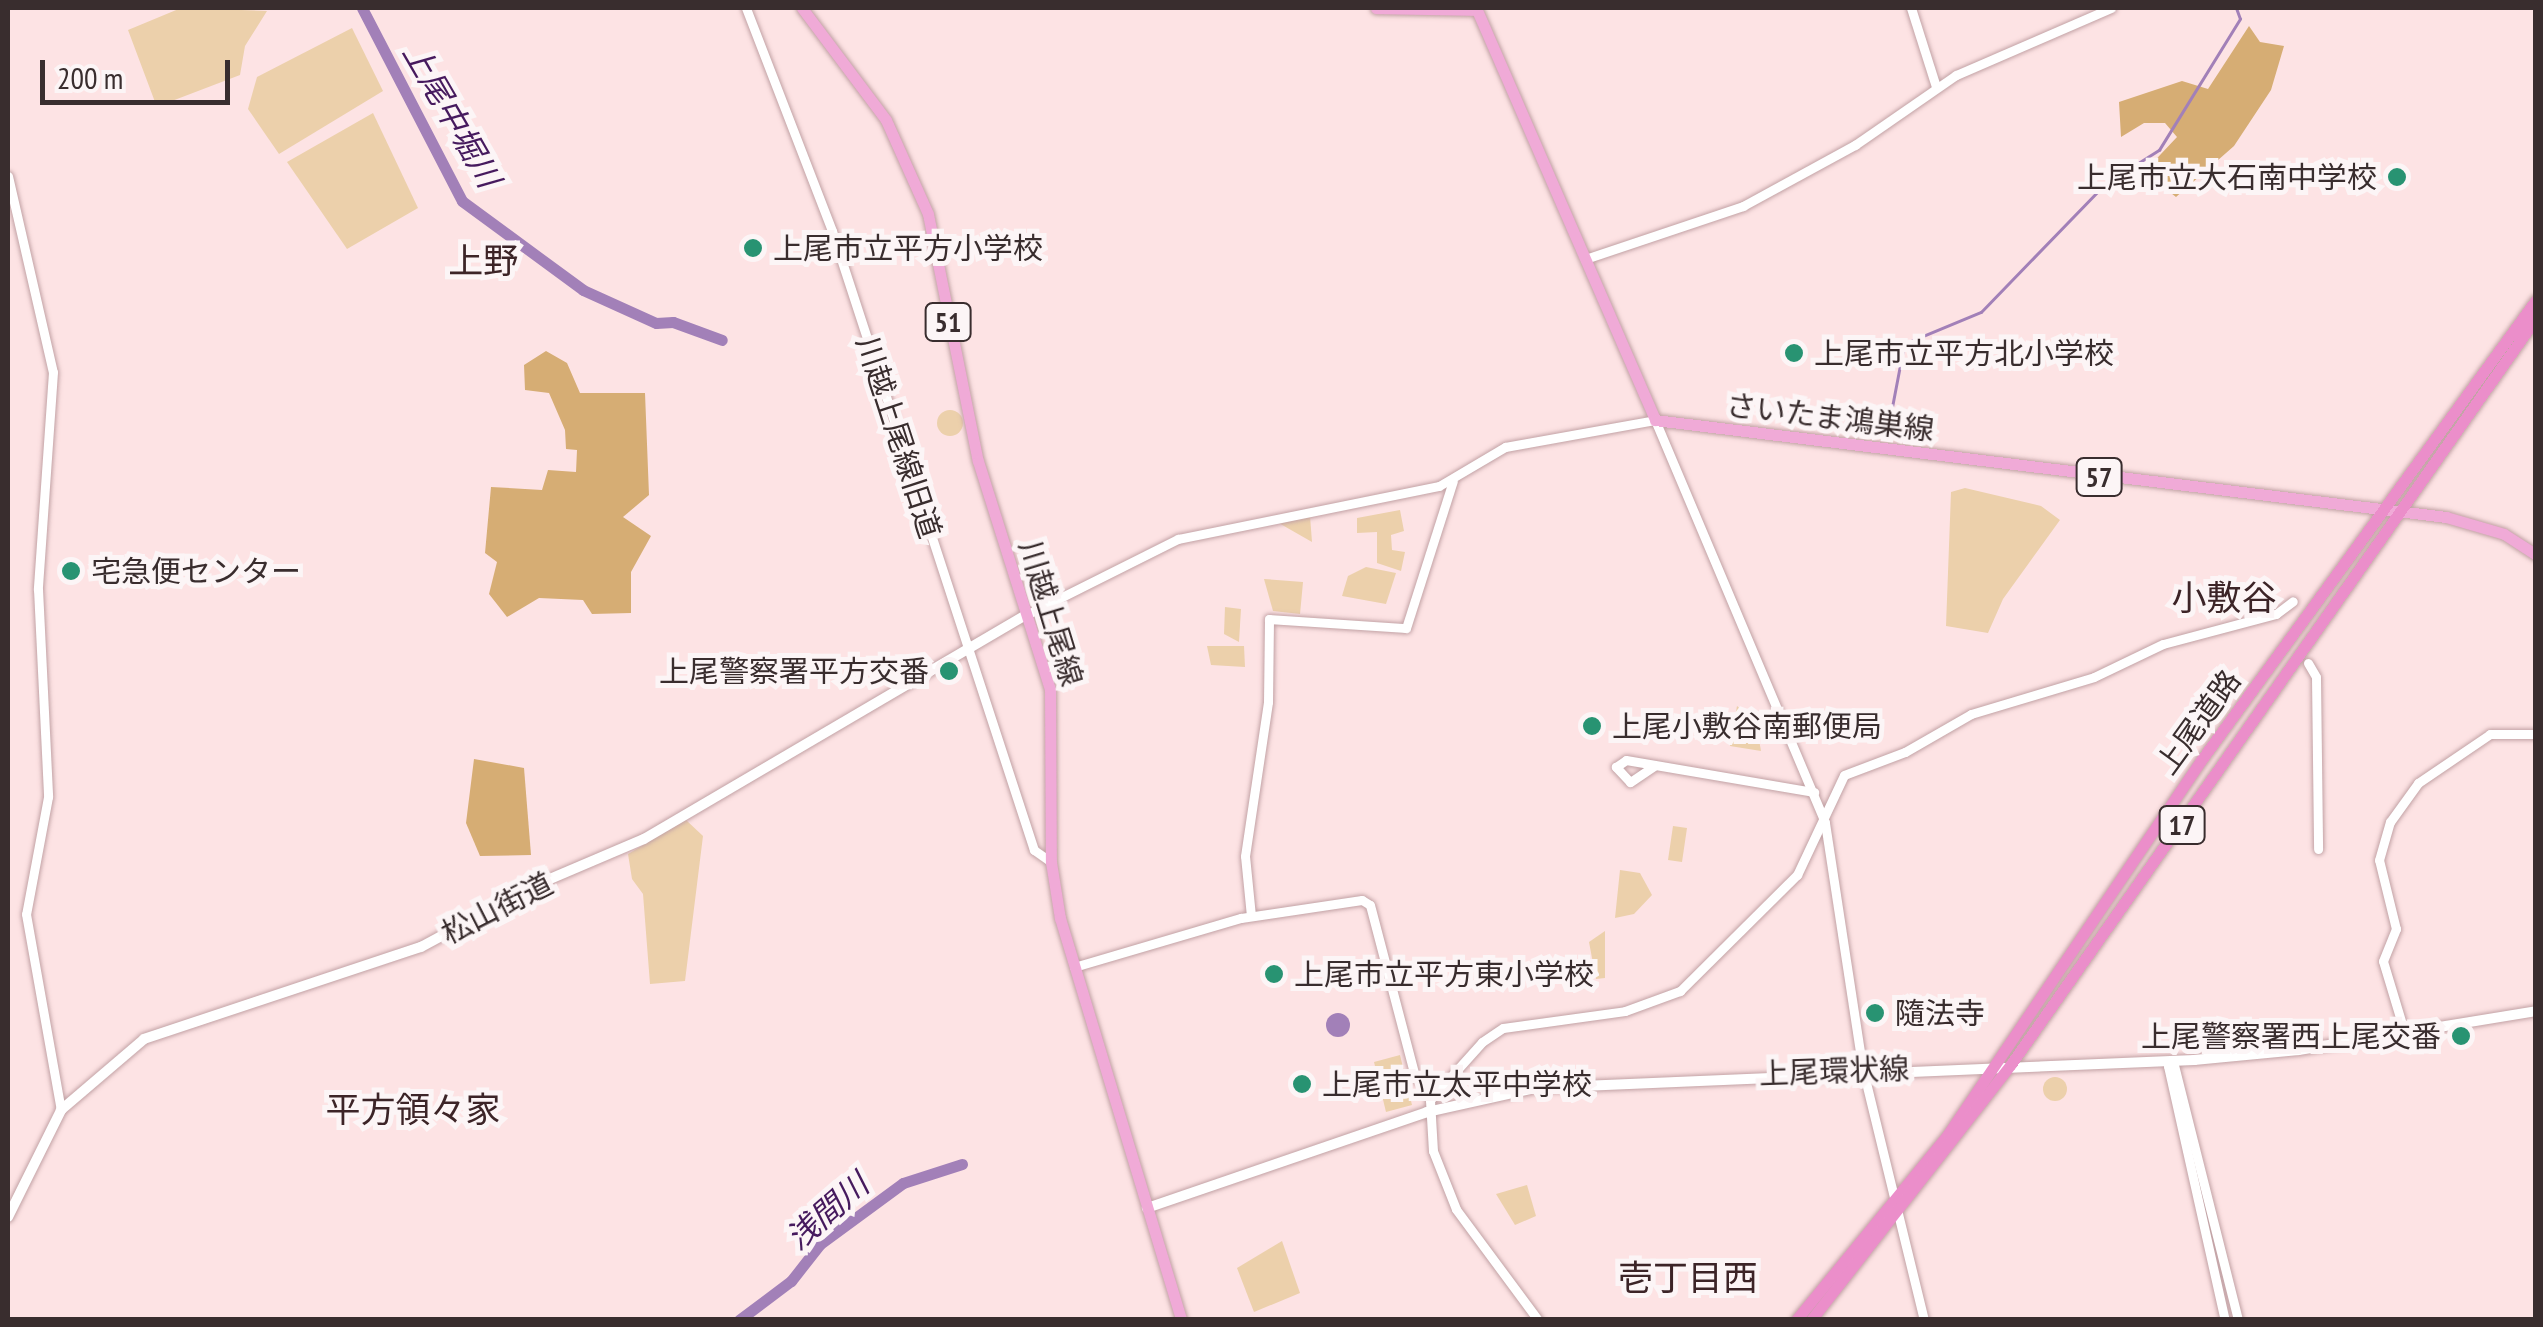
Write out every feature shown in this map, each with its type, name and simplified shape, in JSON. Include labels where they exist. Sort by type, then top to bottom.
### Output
[{"type":"highway","name":"上尾道路","points":[[2004,1065],[2126,868],[2379,510],[2536,300]]},
{"type":"highway","name":"上尾道路","points":[[1811,1320],[2004,1065],[2404,511],[2536,318]]},
{"type":"highway","name":"上尾道路","points":[[1796,1320],[1896,1207]]},
{"type":"main road","name":"川越上尾線","points":[[802,8],[886,120],[914,172],[978,461],[1028,614],[1052,706],[1051,862],[1074,967],[1181,1320]]},
{"type":"main road","points":[[1376,8],[1477,8],[1655,420]]},
{"type":"main road","name":"さいたま鴻巣線","points":[[1655,420],[2404,511],[2482,525],[2536,555]]},
{"type":"main road","name":"松山街道","points":[[8,1217],[61,1110],[144,1039],[422,947],[536,885],[644,839],[967,646],[1028,614]]},
{"type":"main road","name":"上尾環状線","points":[[1147,1208],[1427,1112],[1566,1084],[2173,1061],[2405,1034],[2536,1011]]},
{"type":"street","name":"川越上尾線旧道","points":[[746,8],[832,231],[1035,853],[1051,862]]},
{"type":"street","points":[[1911,8],[1936,87]]},
{"type":"street","points":[[1585,259],[1743,206],[1855,145],[1936,87],[2111,8]]},
{"type":"street","points":[[8,176],[52,372],[38,589],[48,796],[26,914],[61,1110]]},
{"type":"street","points":[[1028,614],[1178,539],[1452,482],[1506,447],[1655,420],[1825,823],[1863,1070],[1924,1320]]},
{"type":"street","points":[[1251,916],[1245,856],[1268,702],[1269,619],[1406,628],[1452,482]]},
{"type":"street","points":[[1538,1320],[1452,1203],[1427,1112],[1435,1094],[1503,1028],[1626,1011],[1680,990],[1797,876],[1825,823],[1841,778],[1905,752],[1972,714],[2094,677],[2162,644],[2276,614],[2293,601]]},
{"type":"street","points":[[2308,663],[2316,677],[2318,848]]},
{"type":"street","points":[[2405,1034],[2383,961],[2396,929],[2379,860],[2390,822],[2418,782],[2490,734],[2536,734]]},
{"type":"street","points":[[1654,766],[1814,792]]},
{"type":"street","points":[[1074,967],[1251,916],[1368,902],[1414,1077],[1435,1094]]},
{"type":"street","points":[[2226,1320],[2168,1066],[2173,1061],[2179,1064],[2238,1320]]},
{"type":"shaded area","points":[[181,8],[267,11],[245,46],[240,75],[164,104],[155,102],[128,30]]},
{"type":"shaded area","points":[[2249,26],[2260,42],[2284,46],[2271,90],[2234,146],[2176,197],[2144,172],[2177,137],[2165,123],[2144,123],[2121,137],[2119,102],[2182,81],[2208,89]]},
{"type":"shaded area","points":[[352,28],[383,91],[279,154],[248,109],[257,77]]},
{"type":"shaded area","points":[[373,113],[418,208],[347,249],[287,162]]},
{"type":"shaded area","points":[[546,351],[567,363],[580,393],[645,393],[649,495],[623,517],[651,536],[631,572],[631,613],[592,614],[583,600],[539,598],[507,617],[489,594],[497,562],[485,553],[491,487],[542,490],[548,470],[576,472],[577,450],[566,449],[565,430],[549,393],[525,390],[524,365]]},
{"type":"shaded area","points":[[950,410],[959,414],[963,423],[959,432],[950,436],[941,432],[937,423],[941,414]]},
{"type":"shaded area","points":[[1965,488],[2041,506],[2060,520],[2003,599],[1988,633],[1946,626],[1951,492]]},
{"type":"shaded area","points":[[1400,510],[1404,531],[1391,535],[1392,550],[1405,552],[1401,571],[1377,563],[1377,532],[1357,533],[1357,518]]},
{"type":"shaded area","points":[[1310,516],[1312,542],[1277,522]]},
{"type":"shaded area","points":[[1366,567],[1396,573],[1386,604],[1342,596],[1348,576]]},
{"type":"shaded area","points":[[1264,579],[1303,582],[1300,614],[1273,611]]},
{"type":"shaded area","points":[[1225,607],[1241,609],[1239,642],[1224,634]]},
{"type":"shaded area","points":[[1207,646],[1244,646],[1245,667],[1211,665]]},
{"type":"shaded area","points":[[1737,706],[1756,722],[1761,751],[1730,746]]},
{"type":"shaded area","points":[[474,759],[524,768],[531,855],[480,856],[466,823]]},
{"type":"shaded area","points":[[686,820],[703,836],[685,981],[650,984],[643,894],[632,879],[628,854]]},
{"type":"shaded area","points":[[1673,826],[1687,828],[1682,862],[1668,860]]},
{"type":"shaded area","points":[[1620,870],[1640,873],[1652,895],[1634,914],[1615,918]]},
{"type":"shaded area","points":[[1605,931],[1605,978],[1596,979],[1589,942]]},
{"type":"shaded area","points":[[1338,1013],[1350,1025],[1338,1037],[1326,1025]]},
{"type":"shaded area","points":[[1400,1055],[1412,1105],[1386,1112],[1374,1062]]},
{"type":"shaded area","points":[[2055,1077],[2067,1089],[2055,1101],[2043,1089]]},
{"type":"shaded area","points":[[1527,1185],[1536,1216],[1515,1225],[1496,1194]]},
{"type":"shaded area","points":[[1282,1241],[1300,1293],[1254,1312],[1237,1268]]},
{"type":"waterway","name":"上尾中堀川","points":[[362,8],[462,201],[583,290],[656,323],[673,322],[722,340]]},
{"type":"waterway","points":[[1889,423],[1904,344],[1981,312],[2105,184],[2159,150],[2240,19],[2236,8]]},
{"type":"waterway","name":"浅間川","points":[[739,1320],[791,1281],[820,1244],[903,1183],[962,1164]]},
{"type":"place","name":"上尾市立大石南中学校","points":[[2397,177]]},
{"type":"place","name":"上尾市立平方小学校","points":[[753,248]]},
{"type":"place","name":"上尾市立平方北小学校","points":[[1794,353]]},
{"type":"place","name":"宅急便センター","points":[[71,571]]},
{"type":"place","name":"上尾警察署平方交番","points":[[949,671]]},
{"type":"place","name":"上尾小敷谷南郵便局","points":[[1592,726]]},
{"type":"place","name":"上尾市立平方東小学校","points":[[1274,974]]},
{"type":"place","name":"隨法寺","points":[[1875,1013]]},
{"type":"place","name":"上尾警察署西上尾交番","points":[[2461,1036]]},
{"type":"place","name":"上尾市立太平中学校","points":[[1302,1084]]},
{"type":"district","name":"上野","points":[[483,260]]},
{"type":"district","name":"小敷谷","points":[[2224,597]]},
{"type":"district","name":"平方領々家","points":[[413,1109]]},
{"type":"district","name":"壱丁目西","points":[[1688,1277]]}]
